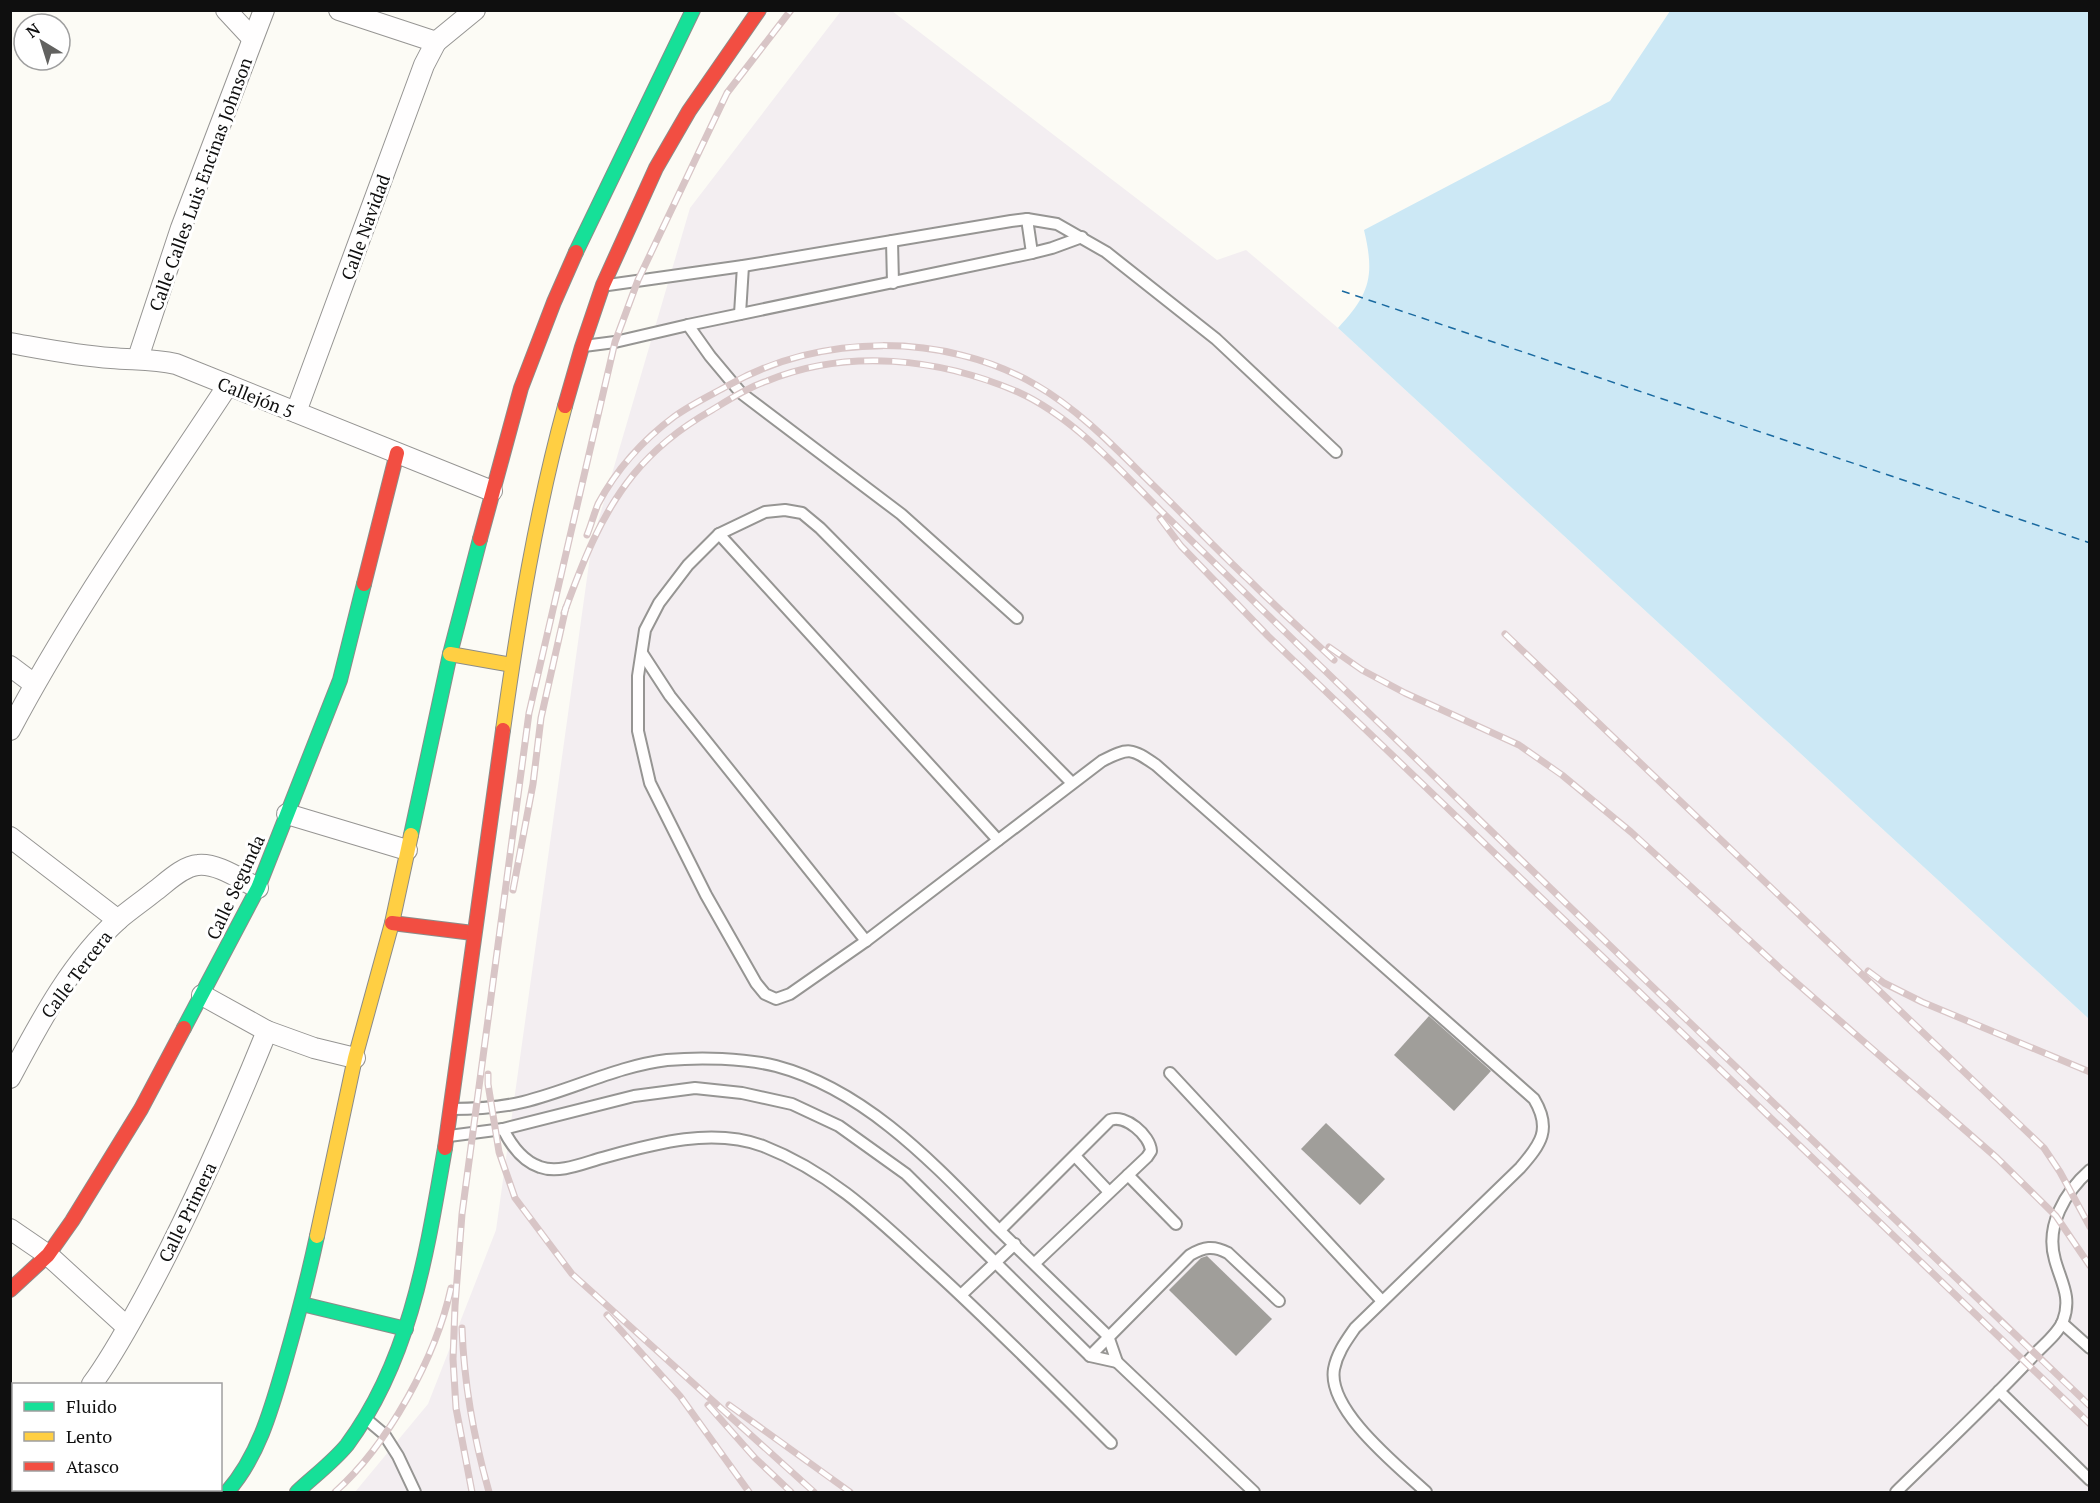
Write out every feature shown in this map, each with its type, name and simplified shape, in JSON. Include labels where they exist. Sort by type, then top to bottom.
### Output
[{"type":"main road","points":[[227,1492],[241,1476],[261,1435],[274,1401],[302,1304],[356,1058],[392,923],[450,654],[521,388],[554,302],[590,222],[693,10]]},
{"type":"main road","points":[[297,1492],[345,1447],[365,1418],[389,1374],[406,1329],[429,1247],[451,1109],[473,933],[512,665],[537,527],[559,429],[582,347],[603,285],[656,168],[689,111],[755,12]]},
{"type":"main road","name":"Calle Segunda","points":[[10,1290],[48,1255],[72,1221],[141,1109],[258,888],[340,680],[397,453]]},
{"type":"main road","points":[[450,654],[512,665]]},
{"type":"main road","points":[[392,923],[473,933]]},
{"type":"main road","points":[[302,1304],[406,1329]]},
{"type":"street","points":[[226,10],[252,38]]},
{"type":"street","name":"Calle Calles Luis Encinas Johnson","points":[[138,358],[181,228],[264,10]]},
{"type":"street","points":[[339,10],[436,42],[475,10]]},
{"type":"street","name":"Calle Navidad","points":[[296,412],[424,64],[436,42]]},
{"type":"street","name":"Callejón 5","points":[[10,343],[111,358],[138,358],[176,364],[492,491]]},
{"type":"street","points":[[10,730],[34,684],[128,533],[228,385]]},
{"type":"street","points":[[10,666],[34,684]]},
{"type":"street","points":[[287,814],[407,850]]},
{"type":"street","points":[[10,837],[118,920]]},
{"type":"street","name":"Calle Tercera","points":[[10,1078],[15,1055],[87,954],[118,920],[169,880],[186,869],[198,865],[215,868],[258,888]]},
{"type":"street","points":[[202,995],[267,1031],[314,1048],[356,1058]]},
{"type":"street","name":"Calle Primera","points":[[93,1383],[127,1328],[168,1253],[203,1182],[267,1031]]},
{"type":"street","points":[[10,1228],[48,1255],[127,1328]]},
{"type":"lane","points":[[603,285],[743,266],[1027,219],[1057,224],[1082,237],[1130,270],[1216,339],[1336,452]]},
{"type":"lane","points":[[1027,219],[1032,253]]},
{"type":"lane","points":[[582,347],[615,342],[1032,253],[1082,237]]},
{"type":"lane","points":[[892,241],[893,282]]},
{"type":"lane","points":[[740,314],[743,266]]},
{"type":"lane","points":[[688,325],[741,393],[901,514],[1017,618]]},
{"type":"lane","points":[[1072,783],[820,528],[802,513],[785,510],[765,512],[719,534],[688,565],[659,603],[645,630],[637,700],[638,731],[650,783],[706,895],[765,994],[776,999],[790,994],[866,941],[1102,761],[1120,752],[1136,751],[1163,771],[1534,1099],[1543,1114],[1543,1131],[1536,1149],[1520,1168],[1355,1328],[1340,1350],[1334,1371],[1336,1394],[1348,1415],[1426,1492]]},
{"type":"lane","points":[[719,534],[998,840]]},
{"type":"lane","points":[[642,653],[670,696],[866,941]]},
{"type":"lane","points":[[451,1109],[493,1108],[525,1101],[621,1070],[667,1060],[725,1060],[775,1066],[817,1081],[841,1094],[883,1123],[929,1160],[1108,1336],[1117,1362],[1254,1492]]},
{"type":"lane","points":[[1170,1073],[1382,1300]]},
{"type":"lane","points":[[447,1136],[503,1129],[634,1096],[695,1088],[742,1093],[792,1104],[839,1126],[892,1162],[923,1189],[1090,1356],[1117,1362]]},
{"type":"lane","points":[[1000,1230],[1110,1120],[1124,1119],[1146,1137],[1151,1144],[1151,1151],[1035,1263]]},
{"type":"lane","points":[[503,1129],[513,1147],[541,1168],[562,1169],[633,1149],[680,1139],[722,1137],[762,1146],[810,1168],[859,1201],[961,1295],[1111,1443]]},
{"type":"lane","points":[[1075,1156],[1109,1192]]},
{"type":"lane","points":[[1896,1492],[1999,1391],[2062,1323],[2068,1299],[2054,1257],[2056,1216],[2064,1201],[2090,1170]]},
{"type":"lane","points":[[1128,1175],[1176,1224]]},
{"type":"lane","points":[[961,1295],[1015,1244]]},
{"type":"lane","points":[[1090,1356],[1190,1255],[1200,1249],[1218,1248],[1228,1253],[1279,1301]]},
{"type":"lane","points":[[2062,1323],[2090,1348]]},
{"type":"lane","points":[[1999,1391],[2090,1480]]},
{"type":"lane","points":[[365,1418],[384,1434],[398,1456],[414,1492]]},
{"type":"shaded area","points":[[841,11],[892,11],[1217,260],[1246,250],[1338,328],[2089,1019],[2089,1492],[355,1492],[428,1404],[496,1230],[592,542],[690,208]]},
{"type":"water","points":[[1670,11],[2089,11],[2089,1019],[1338,328],[1357,305],[1367,283],[1369,260],[1364,230],[1610,101]]},
{"type":"building","points":[[1429,1016],[1491,1071],[1454,1111],[1394,1055]]},
{"type":"building","points":[[1326,1123],[1385,1179],[1360,1205],[1301,1149]]},
{"type":"building","points":[[1207,1256],[1272,1319],[1236,1356],[1169,1290],[1201,1258]]},
{"type":"ferry route","points":[[1342,291],[2090,543]]},
{"type":"railway","points":[[472,1492],[456,1408],[453,1359],[455,1306],[462,1214],[529,713],[615,342],[638,280],[727,93],[791,10]]},
{"type":"railway","points":[[587,535],[605,491],[632,456],[664,425],[702,400],[765,368],[803,356],[842,348],[882,346],[923,348],[962,355],[1000,368],[1036,385],[1068,407],[1112,445],[1236,568],[1334,660]]},
{"type":"railway","points":[[564,613],[601,524],[633,475],[650,456],[680,431],[752,387],[798,371],[829,364],[893,361],[957,371],[1018,392],[1076,429],[1111,461],[1315,661],[2090,1406]]},
{"type":"railway","points":[[1160,518],[1181,546],[1268,636],[2090,1424]]},
{"type":"railway","points":[[513,890],[533,784],[541,718],[566,607]]},
{"type":"railway","points":[[1505,634],[2044,1148],[2090,1227]]},
{"type":"railway","points":[[1329,647],[1362,670],[1405,693],[1519,745],[1562,775],[1631,832],[1784,972],[1997,1158],[2056,1216],[2090,1266]]},
{"type":"railway","points":[[1868,971],[1884,983],[1922,1002],[2090,1072]]},
{"type":"railway","points":[[488,1074],[499,1152],[515,1198],[572,1274],[814,1492]]},
{"type":"railway","points":[[335,1492],[355,1473],[373,1450],[407,1398],[434,1342],[451,1288]]},
{"type":"railway","points":[[607,1315],[680,1396],[749,1492]]},
{"type":"railway","points":[[462,1328],[471,1411],[489,1492]]},
{"type":"railway","points":[[708,1405],[755,1458],[791,1492]]},
{"type":"railway","points":[[729,1405],[850,1492]]},
{"type":"traffic: fast","points":[[576,252],[693,10]]},
{"type":"traffic: fast","points":[[411,835],[450,654],[480,539]]},
{"type":"traffic: fast","points":[[184,1028],[258,888],[340,680],[364,584]]},
{"type":"traffic: fast","points":[[297,1492],[347,1445],[369,1412],[387,1377],[413,1303],[423,1265],[445,1148]]},
{"type":"traffic: fast","points":[[227,1492],[248,1463],[269,1413],[298,1315],[317,1236]]},
{"type":"traffic: fast","points":[[302,1304],[406,1329]]},
{"type":"traffic: slow","points":[[503,730],[529,567],[545,486],[565,406]]},
{"type":"traffic: slow","points":[[450,654],[512,665]]},
{"type":"traffic: slow","points":[[317,1236],[355,1058],[392,923],[411,835]]},
{"type":"traffic: jam","points":[[565,406],[603,285],[656,168],[689,111],[759,10]]},
{"type":"traffic: jam","points":[[480,539],[521,388],[576,252]]},
{"type":"traffic: jam","points":[[364,584],[397,453]]},
{"type":"traffic: jam","points":[[445,1148],[503,730]]},
{"type":"traffic: jam","points":[[392,923],[473,933]]},
{"type":"traffic: jam","points":[[10,1290],[48,1255],[72,1221],[141,1109],[184,1028]]}]
